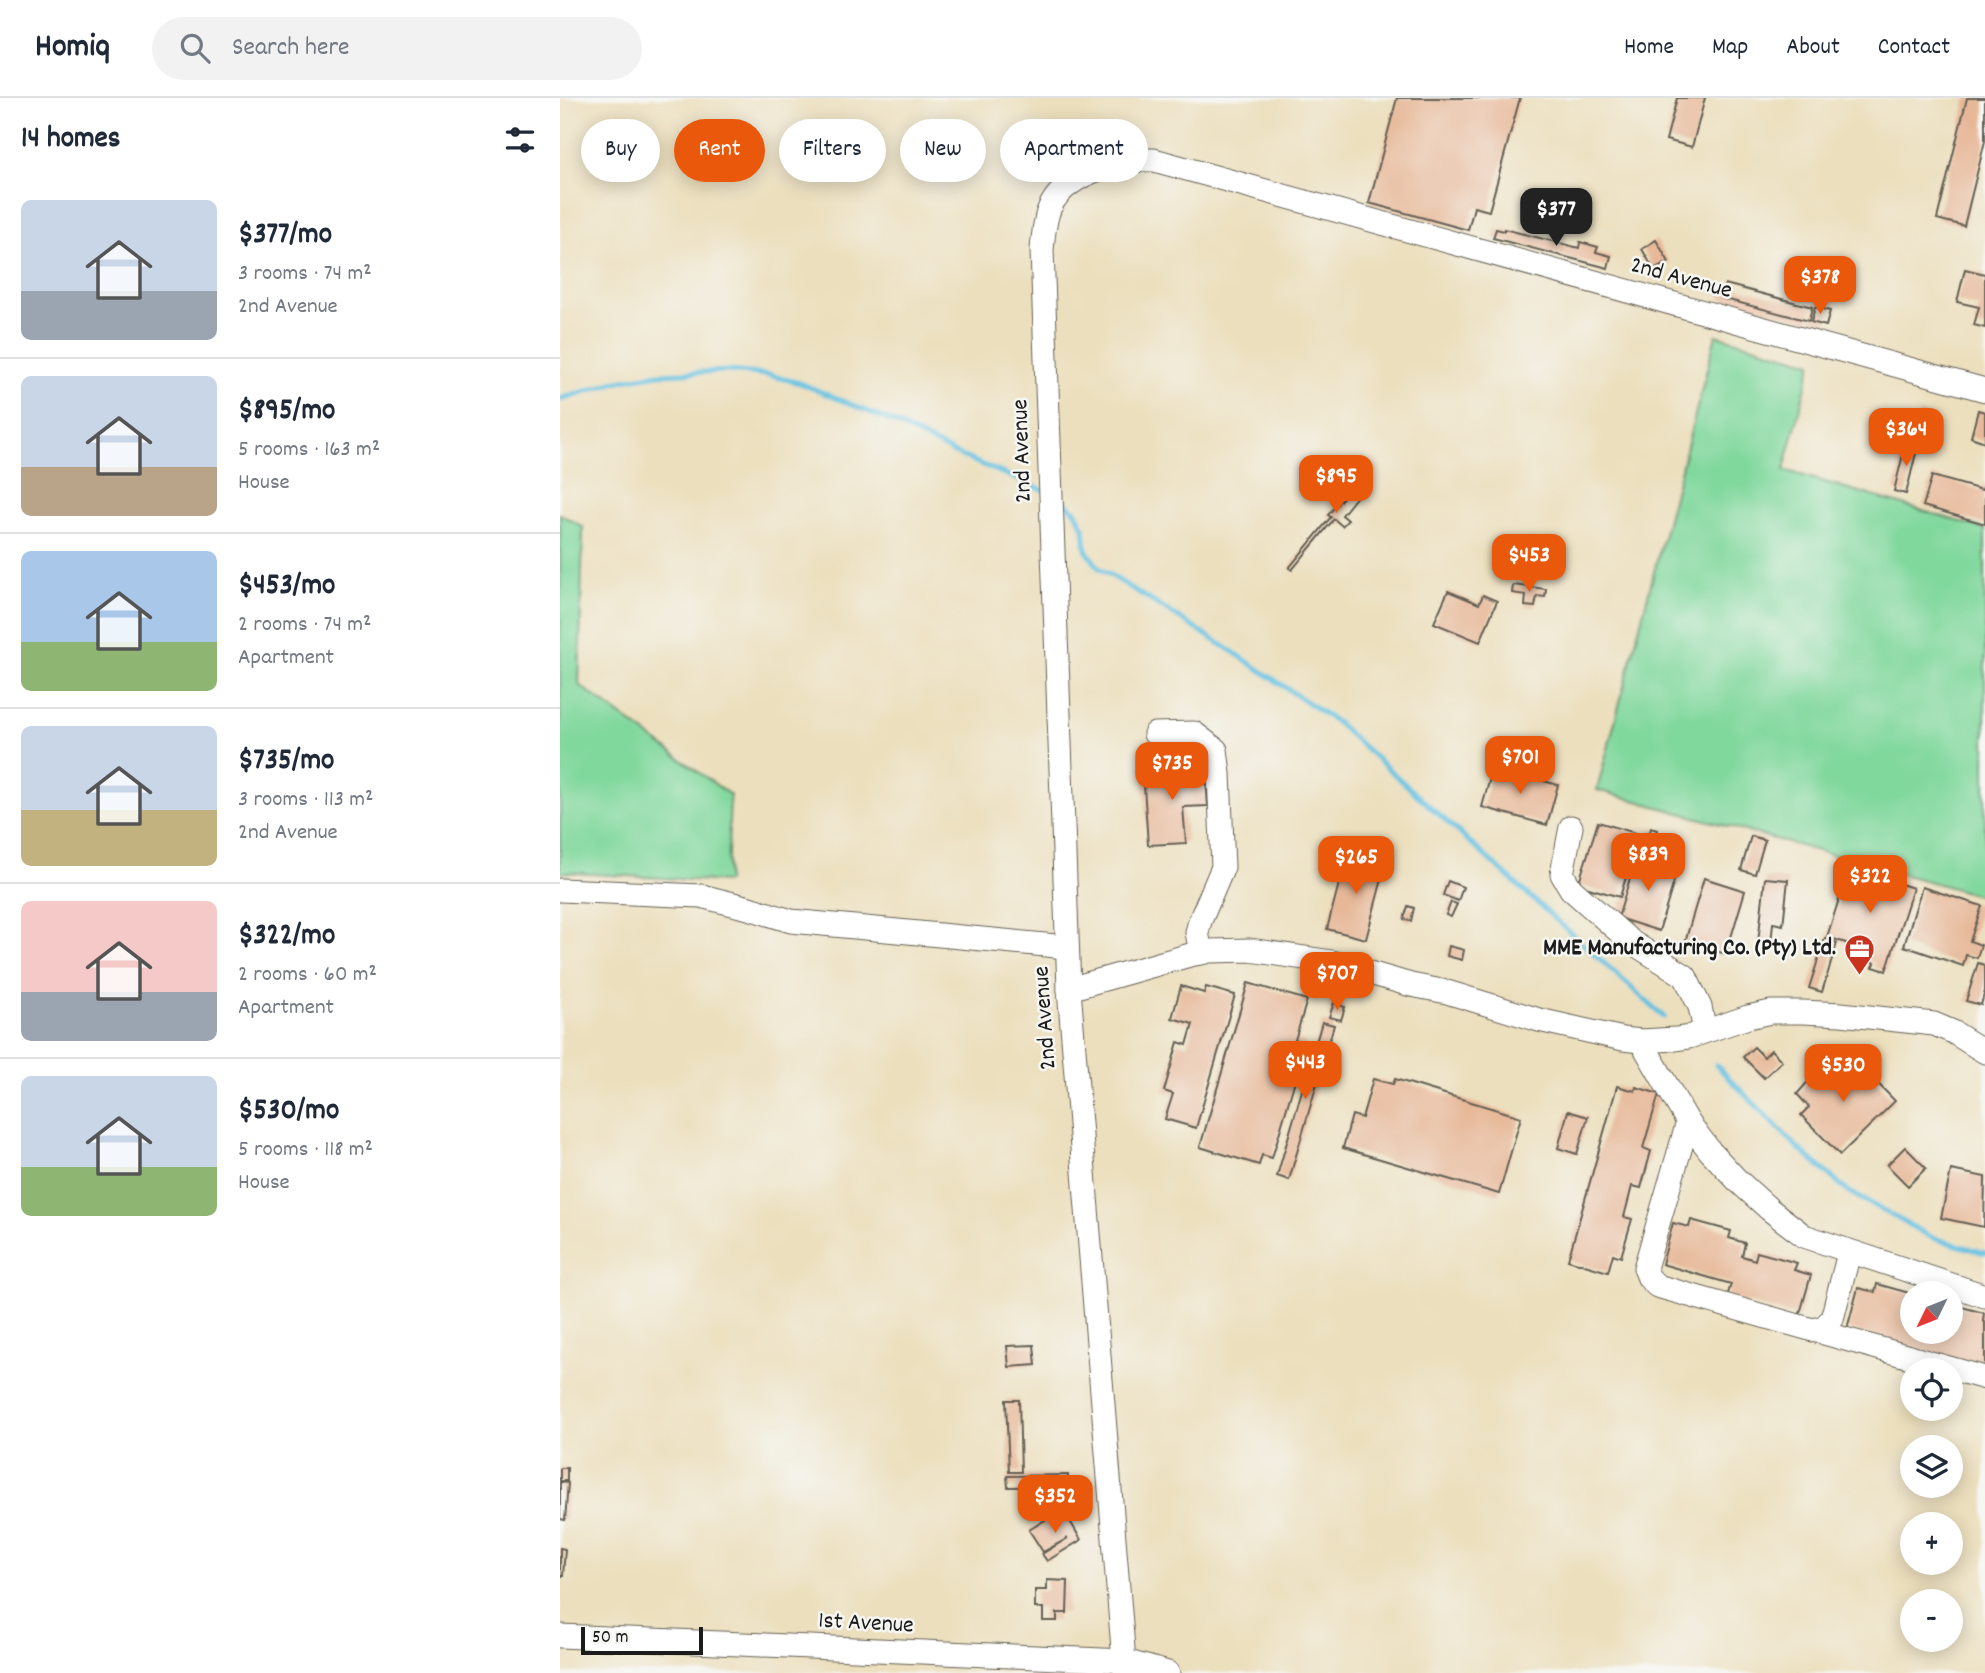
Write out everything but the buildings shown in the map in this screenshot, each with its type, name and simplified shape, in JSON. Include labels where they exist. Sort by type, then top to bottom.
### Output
[{"type":"street","name":"2nd Avenue","points":[[1125,1667],[1067,947],[1042,250],[1048,210],[1058,194],[1073,182],[1107,167],[1139,160],[1154,160],[1985,390]]},
{"type":"street","points":[[1155,734],[1195,733],[1216,750],[1223,867],[1197,932],[1201,953]]},
{"type":"street","points":[[1571,827],[1562,873],[1571,889],[1620,934],[1685,976],[1700,1007],[1705,1031]]},
{"type":"street","points":[[560,890],[701,896],[791,921],[1067,947]]},
{"type":"street","points":[[1069,989],[1201,953],[1250,950],[1332,962],[1411,985],[1447,992],[1539,1020],[1623,1039],[1650,1041],[1689,1037],[1771,1012],[1841,1014],[1934,1024],[1953,1032],[1985,1052]]},
{"type":"street","points":[[1650,1041],[1688,1122],[1710,1151],[1769,1209],[1804,1236],[1985,1296]]},
{"type":"street","points":[[1688,1122],[1645,1268],[1649,1278],[1657,1286],[1985,1378]]},
{"type":"street","points":[[1813,1330],[1824,1327],[1832,1319],[1849,1252]]},
{"type":"street","name":"1st Avenue","points":[[560,1636],[1125,1667],[1168,1673]]},
{"type":"green space","points":[[1716,335],[1812,363],[1784,470],[1985,529],[1985,897],[1597,790]]},
{"type":"green space","points":[[560,514],[583,527],[579,685],[730,795],[727,882],[560,872]]},
{"type":"waterway","points":[[560,399],[623,380],[658,374],[729,371],[769,375],[800,383],[1043,490]]},
{"type":"waterway","points":[[1064,501],[1076,512],[1084,528],[1086,550],[1099,568],[1238,655],[1336,722],[1664,1017]]},
{"type":"waterway","points":[[1716,1065],[1798,1148],[1849,1192],[1933,1238],[1985,1253]]},
{"type":"place","name":"MME Manufacturing Co. (Pty) Ltd.","points":[[1859,976]]}]
